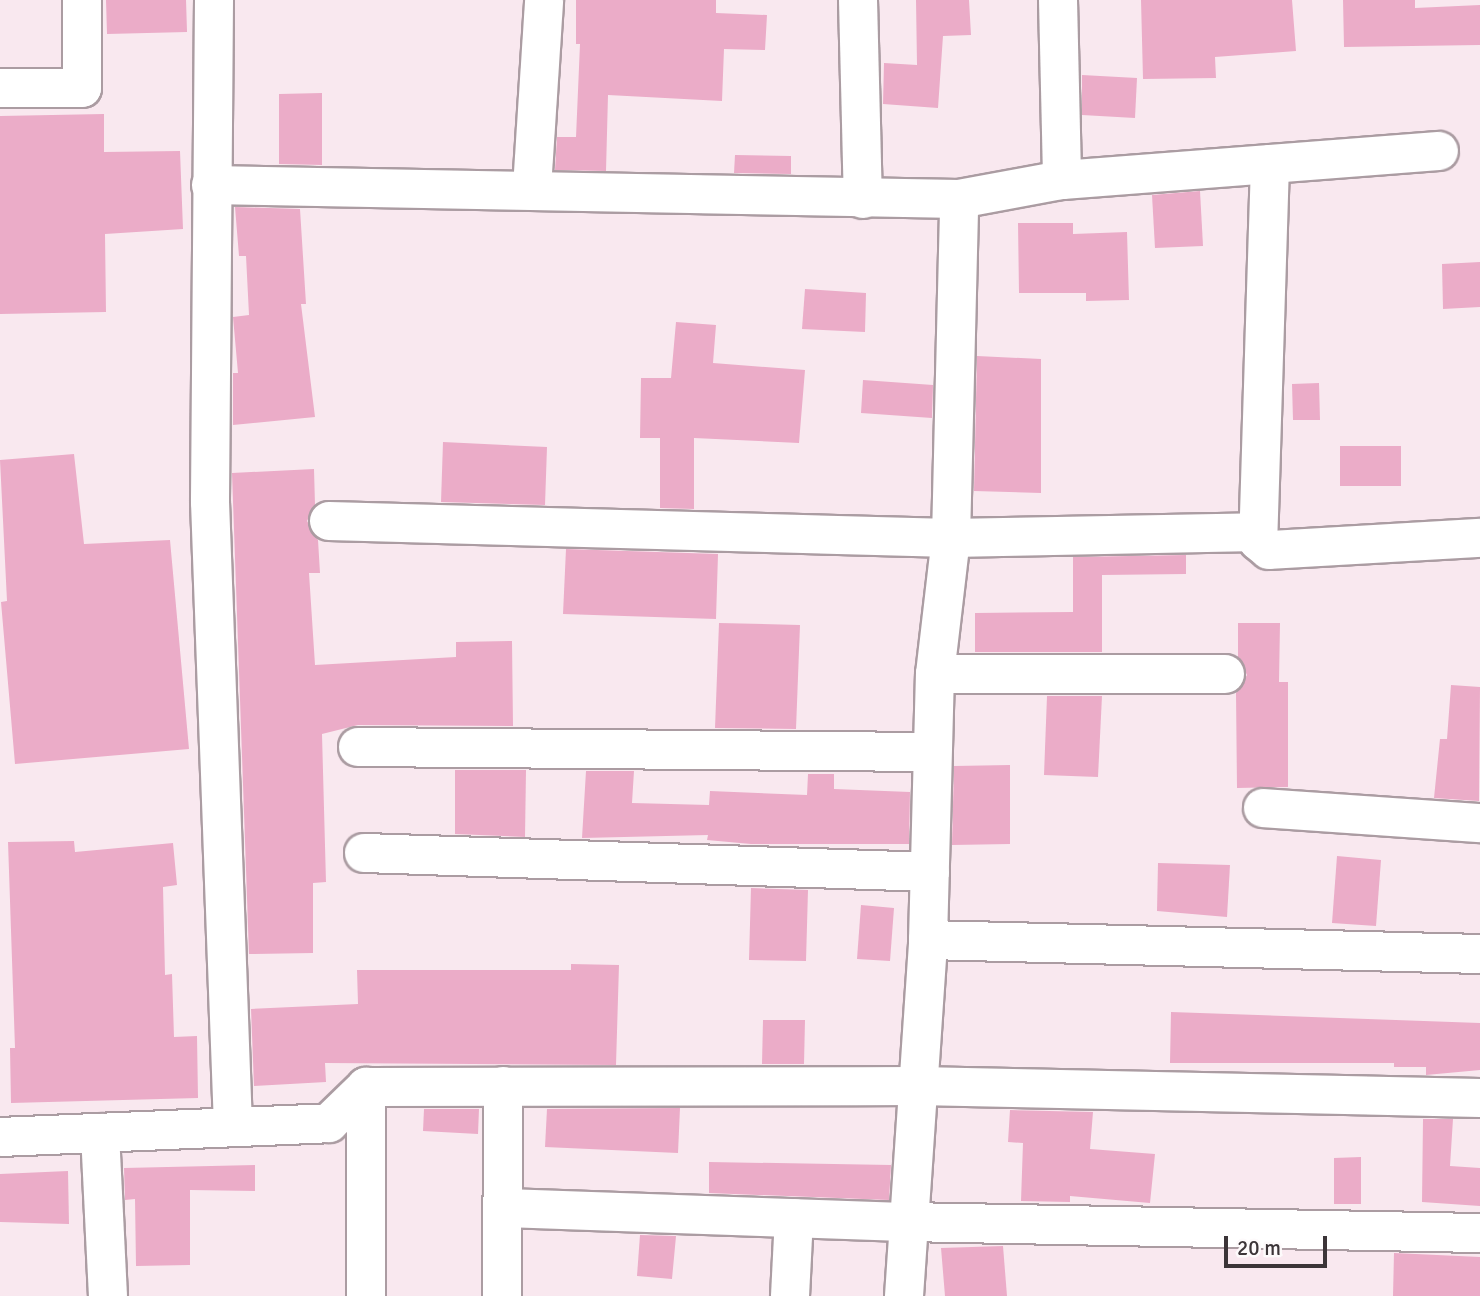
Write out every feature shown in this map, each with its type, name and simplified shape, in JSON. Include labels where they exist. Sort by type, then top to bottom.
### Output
[{"type":"street","points":[[0,88],[82,88],[82,0]]},
{"type":"street","points":[[214,0],[210,502],[233,1127]]},
{"type":"street","points":[[532,188],[544,0]]},
{"type":"street","points":[[858,0],[863,199]]},
{"type":"street","points":[[1058,0],[1062,180]]},
{"type":"street","points":[[211,185],[532,188],[863,199],[958,199],[1062,180],[1439,151]]},
{"type":"street","points":[[1270,164],[1258,532],[1261,547],[1269,550],[1480,538]]},
{"type":"street","points":[[904,1296],[906,1222],[928,940],[935,674],[951,538],[958,199]]},
{"type":"street","points":[[329,521],[951,538],[1258,532]]},
{"type":"street","points":[[935,674],[1225,674]]},
{"type":"street","points":[[358,747],[932,752]]},
{"type":"street","points":[[1263,808],[1480,823]]},
{"type":"street","points":[[363,853],[930,872]]},
{"type":"street","points":[[928,940],[1480,954]]},
{"type":"street","points":[[502,1296],[503,1086]]},
{"type":"street","points":[[0,1137],[329,1123],[366,1087],[918,1086],[1480,1098]]},
{"type":"street","points":[[366,1087],[366,1296]]},
{"type":"street","points":[[100,1133],[108,1296]]},
{"type":"street","points":[[503,1208],[906,1222],[1480,1233]]},
{"type":"street","points":[[790,1296],[794,1218]]},
{"type":"building","points":[[106,0],[186,0],[187,32],[107,34]]},
{"type":"building","points":[[576,0],[716,0],[716,13],[767,15],[765,50],[724,49],[722,101],[608,95],[606,171],[555,170],[557,137],[576,137],[580,44],[576,44]]},
{"type":"building","points":[[916,0],[969,0],[971,35],[943,36],[938,108],[883,104],[884,63],[917,65]]},
{"type":"building","points":[[1141,0],[1292,0],[1296,51],[1215,57],[1216,78],[1143,79]]},
{"type":"building","points":[[1343,0],[1415,0],[1415,8],[1480,5],[1480,45],[1344,47]]},
{"type":"building","points":[[1082,75],[1137,78],[1135,118],[1082,115]]},
{"type":"building","points":[[322,93],[322,165],[279,164],[279,94]]},
{"type":"building","points":[[104,114],[104,152],[180,151],[183,229],[105,234],[106,312],[0,314],[0,116]]},
{"type":"building","points":[[735,155],[791,156],[791,174],[734,173]]},
{"type":"building","points":[[1200,191],[1203,246],[1155,248],[1152,195]]},
{"type":"building","points":[[235,207],[300,209],[306,304],[301,304],[315,417],[233,425],[233,373],[238,373],[233,317],[249,315],[246,256],[239,256]]},
{"type":"building","points":[[1018,223],[1073,223],[1073,234],[1127,232],[1129,300],[1086,301],[1086,293],[1019,293]]},
{"type":"building","points":[[1480,262],[1480,307],[1443,309],[1442,264]]},
{"type":"building","points":[[805,289],[866,293],[865,332],[802,329]]},
{"type":"building","points":[[676,322],[716,325],[713,363],[805,370],[799,443],[694,438],[694,509],[660,508],[660,438],[640,438],[641,378],[671,378]]},
{"type":"building","points":[[977,356],[1041,359],[1041,493],[974,491]]},
{"type":"building","points":[[863,380],[933,385],[932,418],[861,413]]},
{"type":"building","points":[[1319,383],[1320,420],[1293,420],[1292,384]]},
{"type":"building","points":[[443,442],[547,447],[545,505],[441,502]]},
{"type":"building","points":[[1340,446],[1401,446],[1401,486],[1340,486]]},
{"type":"building","points":[[74,454],[84,544],[170,540],[189,749],[15,764],[1,602],[7,601],[0,460]]},
{"type":"building","points":[[314,469],[315,505],[307,521],[318,540],[320,573],[309,573],[315,665],[456,657],[456,642],[512,641],[513,726],[358,725],[322,734],[326,882],[313,883],[313,953],[249,954],[232,473]]},
{"type":"building","points":[[566,549],[718,554],[716,619],[563,614]]},
{"type":"building","points":[[1186,555],[1186,574],[1102,575],[1102,652],[975,652],[975,613],[1073,612],[1073,557]]},
{"type":"building","points":[[719,623],[800,625],[796,729],[715,728]]},
{"type":"building","points":[[1238,623],[1280,623],[1279,682],[1288,682],[1288,787],[1237,788],[1236,693],[1247,675],[1238,657]]},
{"type":"building","points":[[1451,685],[1480,687],[1479,801],[1434,798],[1440,739],[1447,739]]},
{"type":"building","points":[[1047,696],[1102,696],[1098,777],[1044,775]]},
{"type":"building","points":[[1010,765],[1010,844],[952,845],[954,766]]},
{"type":"building","points":[[455,770],[526,770],[525,837],[455,834]]},
{"type":"building","points":[[586,771],[634,771],[632,803],[709,805],[710,791],[807,795],[808,774],[834,774],[834,789],[910,792],[909,844],[751,844],[707,840],[708,835],[582,838]]},
{"type":"building","points":[[74,841],[75,852],[173,843],[177,885],[163,887],[165,975],[172,974],[174,1037],[197,1036],[198,1098],[11,1103],[10,1048],[15,1048],[8,842]]},
{"type":"building","points":[[1337,856],[1381,860],[1376,926],[1332,923]]},
{"type":"building","points":[[1158,863],[1230,865],[1227,917],[1157,911]]},
{"type":"building","points":[[751,888],[808,890],[806,961],[749,960]]},
{"type":"building","points":[[861,905],[894,908],[890,961],[857,959]]},
{"type":"building","points":[[571,964],[619,965],[616,1065],[325,1063],[326,1082],[254,1086],[251,1009],[358,1004],[357,970],[571,970]]},
{"type":"building","points":[[1171,1012],[1480,1023],[1480,1070],[1426,1075],[1426,1067],[1394,1067],[1394,1063],[1170,1063]]},
{"type":"building","points":[[763,1020],[805,1020],[804,1064],[762,1064]]},
{"type":"building","points":[[680,1108],[678,1153],[545,1147],[547,1109]]},
{"type":"building","points":[[424,1109],[479,1109],[478,1134],[423,1131]]},
{"type":"building","points":[[1010,1110],[1093,1112],[1090,1149],[1155,1154],[1150,1203],[1070,1196],[1070,1202],[1021,1201],[1023,1143],[1008,1142]]},
{"type":"building","points":[[1423,1119],[1453,1119],[1450,1166],[1480,1168],[1480,1206],[1422,1202]]},
{"type":"building","points":[[1361,1157],[1361,1204],[1334,1204],[1334,1158]]},
{"type":"building","points":[[709,1162],[891,1165],[889,1200],[709,1193]]},
{"type":"building","points":[[255,1165],[255,1191],[190,1190],[190,1265],[136,1266],[135,1199],[125,1200],[124,1168]]},
{"type":"building","points":[[68,1171],[69,1224],[0,1222],[0,1174]]},
{"type":"building","points":[[640,1235],[676,1236],[672,1279],[637,1276]]},
{"type":"building","points":[[1003,1246],[1007,1296],[945,1296],[941,1248]]},
{"type":"building","points":[[1394,1253],[1480,1257],[1480,1296],[1393,1296]]}]
